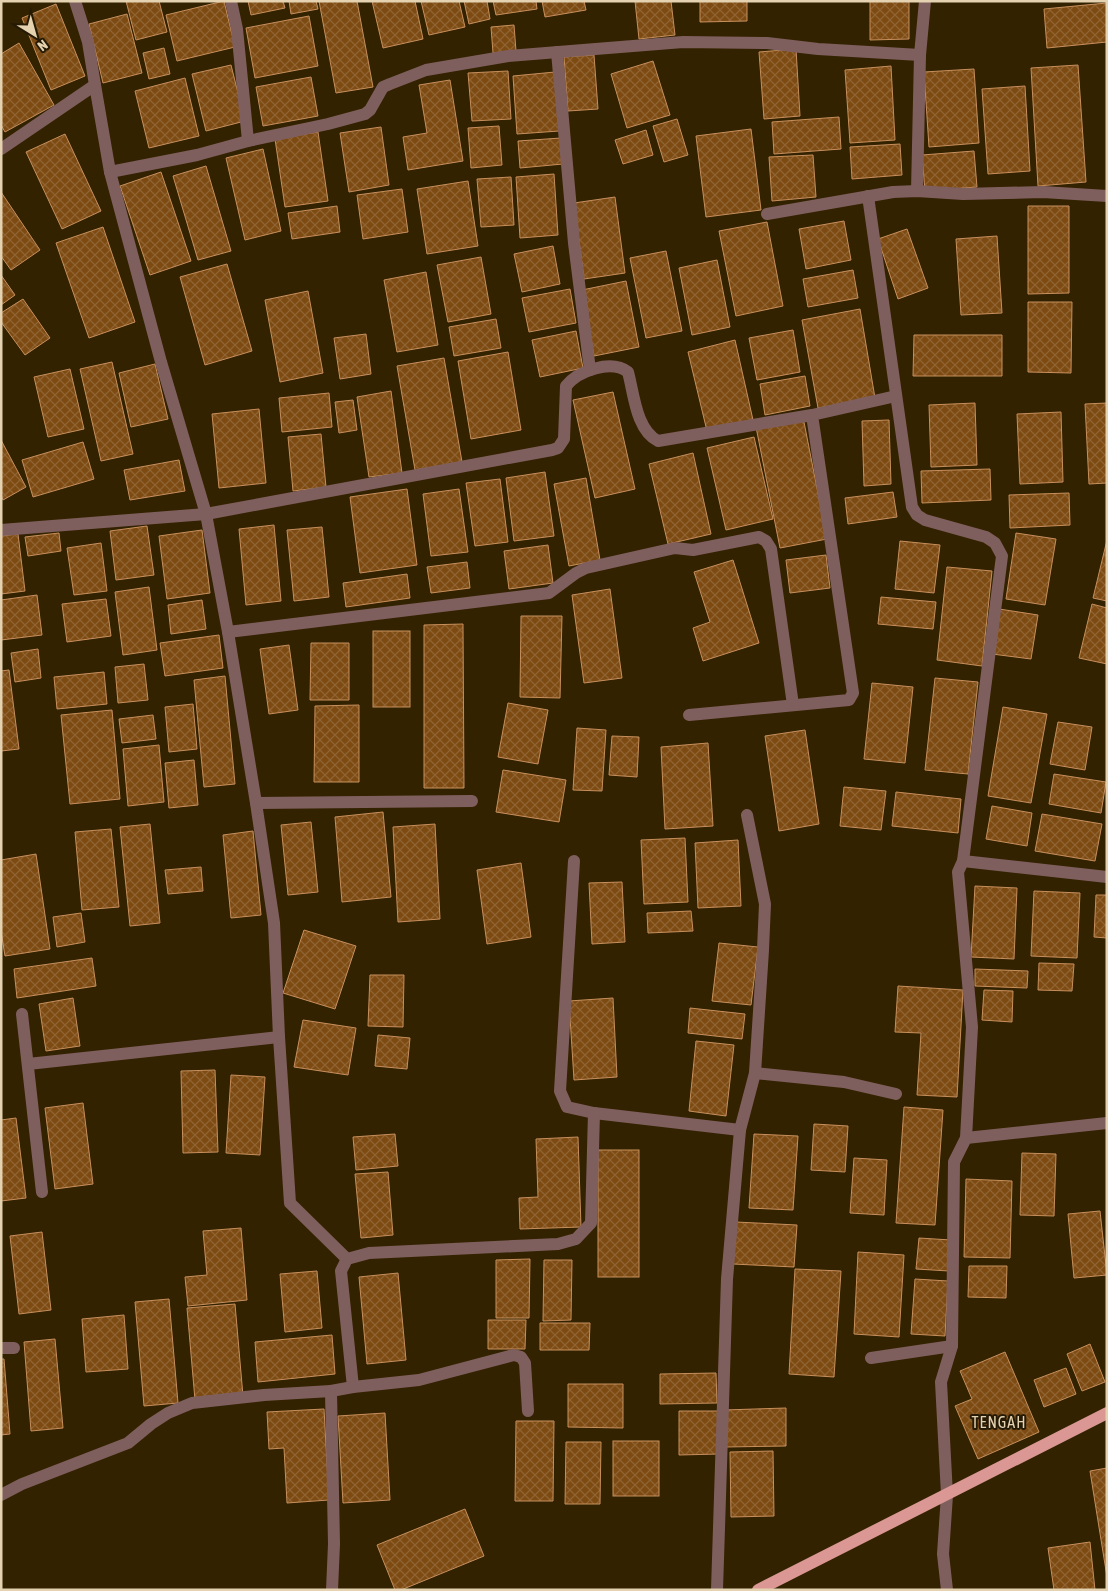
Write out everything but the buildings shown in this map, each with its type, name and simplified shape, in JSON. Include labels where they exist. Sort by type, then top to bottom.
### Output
[{"type":"main road","points":[[758,1590],[1107,1413]]},
{"type":"street","points":[[75,1],[88,42],[110,172],[161,362],[206,514],[228,632],[274,923],[278,1037],[290,1203],[346,1259]]},
{"type":"street","points":[[231,1],[237,30],[248,141]]},
{"type":"street","points":[[916,191],[920,55],[926,1]]},
{"type":"street","points":[[110,172],[198,155],[248,141],[365,114],[370,110],[383,87],[426,70],[508,56],[683,42],[767,43],[818,49],[920,55]]},
{"type":"street","points":[[557,52],[574,243],[590,370]]},
{"type":"street","points":[[1,149],[95,85]]},
{"type":"street","points":[[767,214],[893,192],[916,191],[963,194],[1042,192],[1107,196]]},
{"type":"street","points":[[868,196],[912,507],[917,515],[925,520],[986,537],[995,543],[1002,556],[963,861],[958,872],[972,1027],[966,1138],[954,1162],[952,1346],[941,1382],[947,1495],[943,1554],[947,1590]]},
{"type":"street","points":[[1,530],[206,514],[558,448],[564,439],[566,386],[570,381],[590,370],[616,366],[622,367],[628,372],[642,427],[650,437],[658,441],[812,415],[896,396]]},
{"type":"street","points":[[689,715],[849,700],[852,693],[812,415]]},
{"type":"street","points":[[228,632],[550,593],[576,573],[586,568],[675,548],[693,550],[759,537],[766,541],[772,549],[793,705]]},
{"type":"street","points":[[256,803],[472,801]]},
{"type":"street","points":[[717,1590],[727,1279],[740,1130],[755,1073],[764,950],[765,904],[747,815]]},
{"type":"street","points":[[574,861],[560,1091],[567,1107],[594,1113],[740,1130]]},
{"type":"street","points":[[963,861],[1107,877]]},
{"type":"street","points":[[22,1014],[42,1192]]},
{"type":"street","points":[[28,1064],[278,1037]]},
{"type":"street","points":[[755,1073],[844,1082],[896,1094]]},
{"type":"street","points":[[346,1259],[369,1253],[558,1244],[576,1239],[591,1223],[594,1113]]},
{"type":"street","points":[[966,1138],[1107,1123]]},
{"type":"street","points":[[346,1259],[341,1271],[353,1386]]},
{"type":"street","points":[[871,1358],[952,1346]]},
{"type":"street","points":[[1,1495],[22,1484],[128,1443],[168,1413],[192,1404],[264,1395],[331,1391],[353,1386],[419,1380],[514,1355],[521,1357],[525,1363],[528,1411]]},
{"type":"street","points":[[331,1391],[334,1544],[332,1590]]},
{"type":"district","name":"TENGAH","points":[[999,1422]]}]
